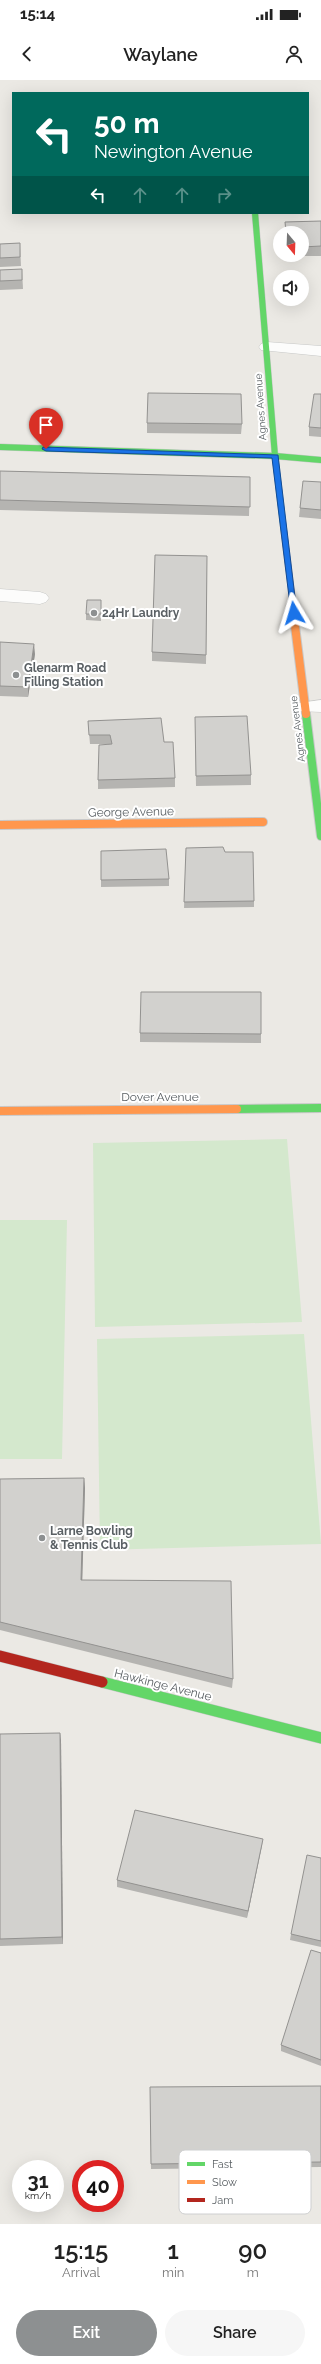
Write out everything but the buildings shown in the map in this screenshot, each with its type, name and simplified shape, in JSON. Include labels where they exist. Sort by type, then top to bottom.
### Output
[{"type":"street","name":"Agnes Avenue","points":[[255,214],[275,456],[313,706],[321,836]]},
{"type":"street","points":[[0,447],[275,456],[321,460]]},
{"type":"street","name":"George Avenue","points":[[0,825],[263,822]]},
{"type":"street","name":"Dover Avenue","points":[[0,1111],[321,1108]]},
{"type":"street","name":"Hawkinge Avenue","points":[[0,1656],[321,1738]]},
{"type":"lane","points":[[266,347],[321,351]]},
{"type":"lane","points":[[0,595],[40,598]]},
{"type":"green space","points":[[287,1139],[302,1322],[95,1327],[93,1143]]},
{"type":"green space","points":[[0,1220],[67,1220],[62,1459],[0,1459]]},
{"type":"green space","points":[[304,1334],[321,1544],[100,1550],[97,1339]]},
{"type":"traffic: fast","points":[[255,214],[275,456],[284,532]]},
{"type":"traffic: fast","points":[[0,447],[275,456],[321,460]]},
{"type":"traffic: fast","points":[[306,714],[321,836]]},
{"type":"traffic: fast","points":[[237,1109],[321,1108]]},
{"type":"traffic: fast","points":[[102,1682],[321,1738]]},
{"type":"traffic: slow","points":[[284,532],[306,714]]},
{"type":"traffic: slow","points":[[0,825],[263,822]]},
{"type":"traffic: slow","points":[[0,1111],[237,1109]]},
{"type":"traffic: jam","points":[[0,1656],[102,1682]]},
{"type":"place","name":"24Hr Laundry","points":[[94,613]]},
{"type":"place","name":"Glenarm Road Filling Station","points":[[16,675]]},
{"type":"place","name":"Larne Bowling & Tennis Club","points":[[42,1538]]},
{"type":"route","points":[[46,449],[275,456],[294,613]]}]
